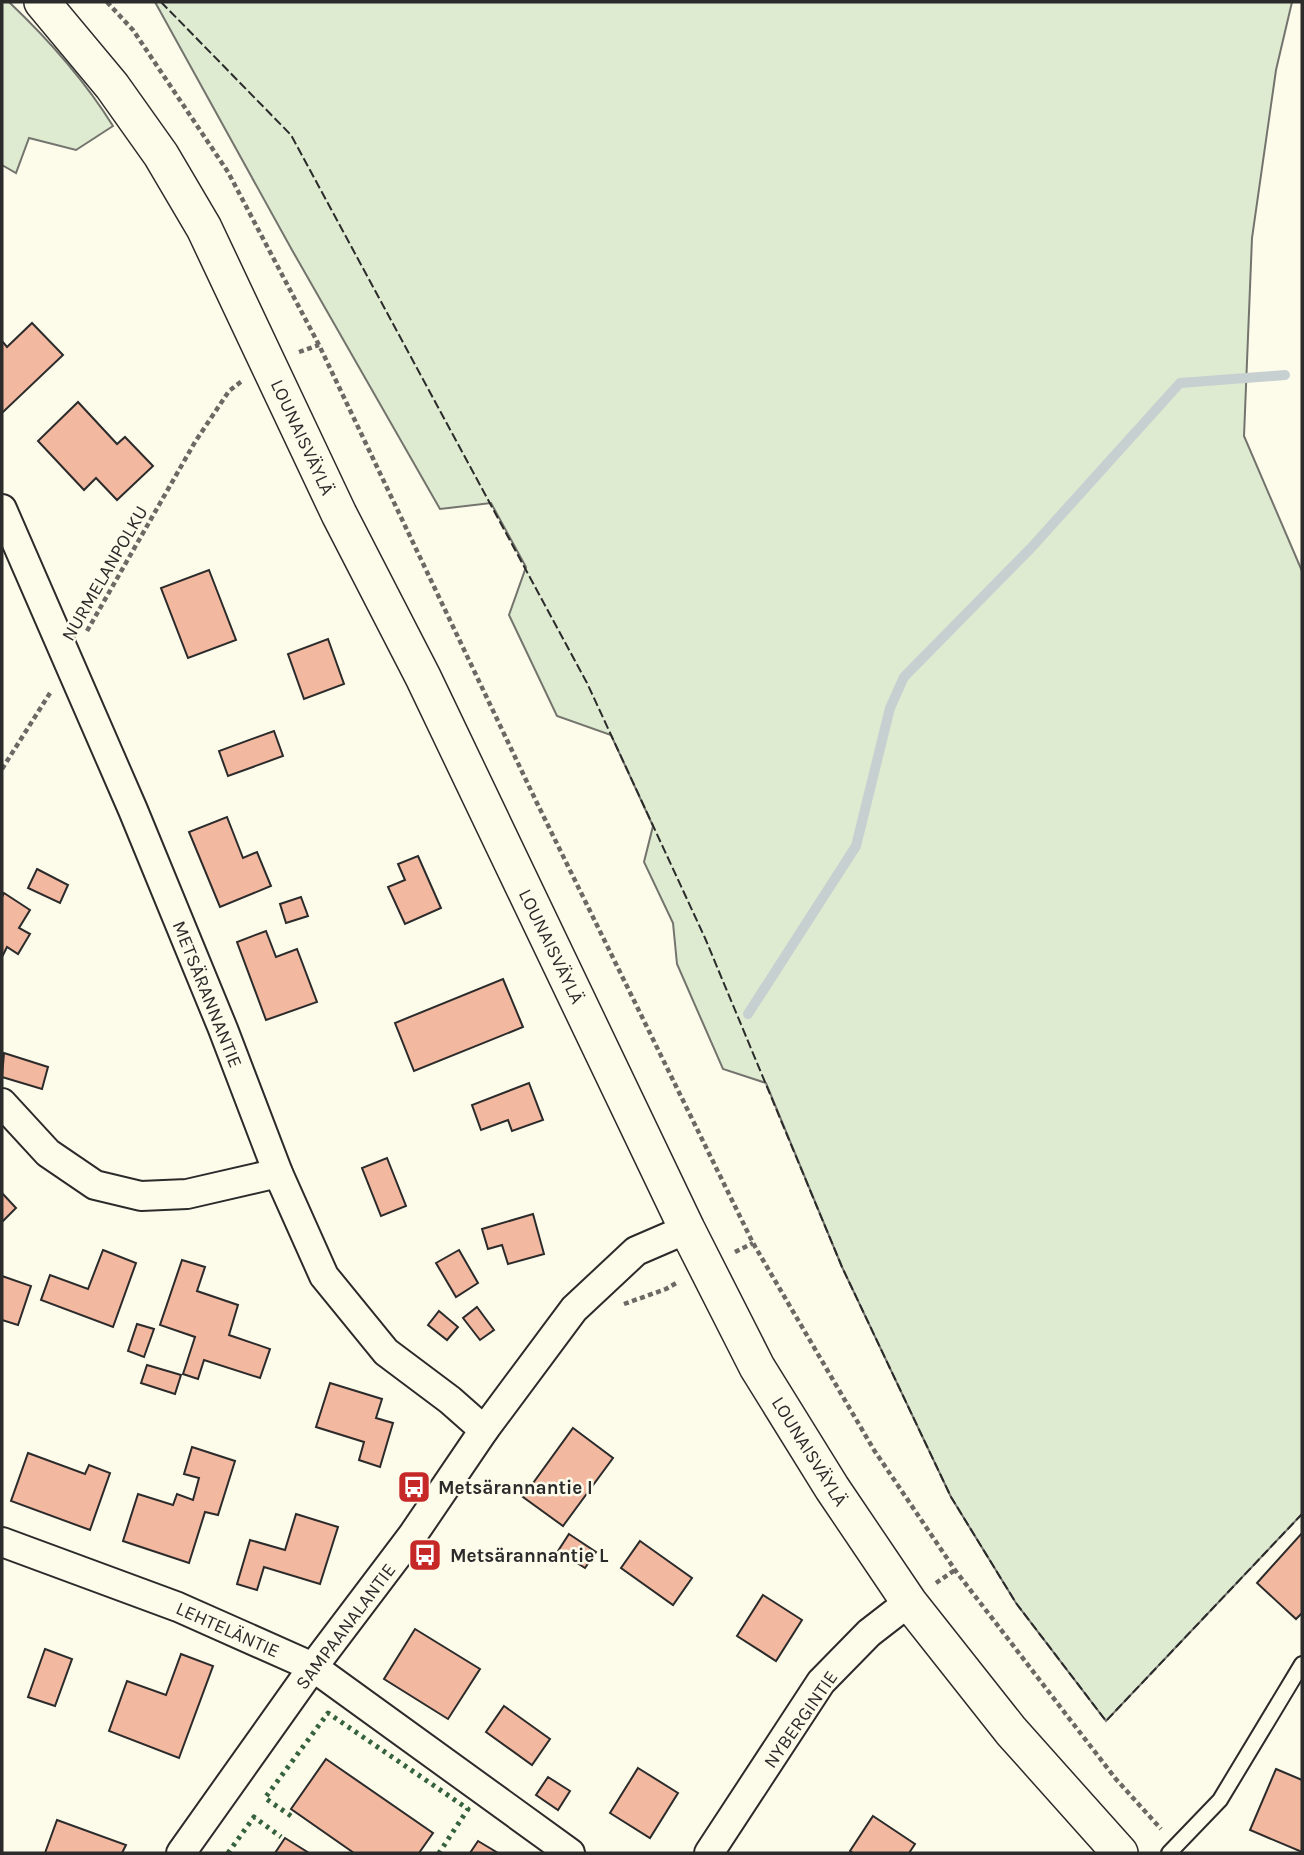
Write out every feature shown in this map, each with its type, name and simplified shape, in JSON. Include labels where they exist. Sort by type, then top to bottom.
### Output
[{"type":"street","name":"LOUNAISVÄYLÄ","points":[[43,2],[112,86],[161,155],[204,228],[339,514],[434,700],[687,1229],[757,1367],[832,1488],[909,1602],[1011,1731],[1120,1853]]},
{"type":"street","name":"METSÄRANNANTIE","points":[[2,509],[70,661],[202,978],[278,1173],[324,1276],[386,1352],[450,1400],[484,1430]]},
{"type":"street","points":[[2,1103],[48,1153],[94,1185],[141,1196],[187,1194],[278,1173]]},
{"type":"street","name":"SAMPAANALANTIE","points":[[181,1853],[574,1309],[636,1251],[687,1229]]},
{"type":"street","name":"LEHTELÄNTIE","points":[[2,1542],[178,1606],[313,1667],[570,1853]]},
{"type":"street","name":"NYBERGINTIE","points":[[709,1853],[821,1682],[869,1633],[909,1602]]},
{"type":"lane","points":[[1172,1850],[1220,1800],[1302,1664]]},
{"type":"path","points":[[107,2],[133,30],[228,172],[319,345],[536,801],[722,1184],[759,1254],[874,1450],[955,1570],[1172,1850]]},
{"type":"path","name":"NURMELANPOLKU","points":[[2,769],[70,661],[195,442],[229,391]]},
{"type":"green space","points":[[2,2],[9,2],[52,46],[113,126],[76,150],[29,138],[16,173],[2,165]]},
{"type":"green space","points":[[155,2],[1292,2],[1276,70],[1252,238],[1244,436],[1302,571],[1302,1514],[1106,1721],[1016,1603],[951,1497],[842,1267],[766,1083],[723,1069],[677,964],[673,923],[644,862],[653,826],[611,735],[557,716],[509,615],[526,567],[491,503],[440,509]]},
{"type":"building","points":[[32,323],[63,355],[2,413],[2,341],[7,347]]},
{"type":"building","points":[[78,402],[117,444],[125,437],[153,466],[117,500],[96,478],[84,490],[38,441]]},
{"type":"building","points":[[209,570],[236,640],[188,658],[161,588]]},
{"type":"building","points":[[328,639],[344,684],[304,699],[288,654]]},
{"type":"building","points":[[274,731],[283,756],[228,776],[219,751]]},
{"type":"building","points":[[227,817],[243,858],[257,852],[271,886],[220,907],[189,832]]},
{"type":"building","points":[[418,856],[441,908],[405,924],[388,887],[405,880],[398,864]]},
{"type":"building","points":[[37,869],[68,885],[60,903],[28,888]]},
{"type":"building","points":[[4,893],[30,910],[19,928],[30,934],[18,954],[7,947],[2,957],[2,897]]},
{"type":"building","points":[[301,897],[308,916],[286,923],[280,904]]},
{"type":"building","points":[[266,931],[276,957],[297,949],[317,1002],[266,1020],[237,942]]},
{"type":"building","points":[[503,979],[523,1027],[414,1071],[395,1023]]},
{"type":"building","points":[[4,1053],[48,1067],[42,1089],[2,1077]]},
{"type":"building","points":[[529,1083],[543,1120],[512,1131],[508,1120],[481,1130],[472,1105]]},
{"type":"building","points":[[387,1158],[406,1206],[381,1216],[362,1168]]},
{"type":"building","points":[[2,1193],[16,1208],[2,1222]]},
{"type":"building","points":[[533,1214],[544,1254],[508,1264],[502,1245],[488,1249],[482,1229]]},
{"type":"building","points":[[103,1250],[136,1263],[113,1327],[41,1300],[50,1275],[88,1289]]},
{"type":"building","points":[[459,1250],[478,1283],[456,1297],[436,1263]]},
{"type":"building","points":[[182,1260],[205,1267],[197,1291],[238,1305],[229,1335],[270,1349],[260,1378],[204,1360],[198,1379],[183,1374],[195,1337],[160,1325]]},
{"type":"building","points":[[2,1276],[31,1286],[18,1325],[2,1320]]},
{"type":"building","points":[[477,1307],[494,1330],[480,1340],[463,1318]]},
{"type":"building","points":[[439,1311],[458,1327],[447,1340],[428,1325]]},
{"type":"building","points":[[137,1324],[154,1329],[144,1357],[128,1351]]},
{"type":"building","points":[[147,1365],[181,1375],[175,1394],[141,1383]]},
{"type":"building","points":[[330,1383],[382,1399],[376,1418],[393,1423],[380,1467],[359,1460],[364,1442],[316,1427]]},
{"type":"building","points":[[573,1428],[613,1458],[563,1526],[523,1497]]},
{"type":"building","points":[[192,1447],[235,1461],[218,1515],[205,1512],[189,1563],[123,1541],[138,1494],[173,1505],[177,1494],[193,1500],[199,1478],[184,1474]]},
{"type":"building","points":[[28,1453],[85,1474],[89,1465],[110,1473],[90,1530],[11,1501]]},
{"type":"building","points":[[296,1514],[338,1527],[320,1584],[264,1567],[257,1590],[237,1584],[250,1540],[285,1550]]},
{"type":"building","points":[[1302,1533],[1302,1613],[1296,1619],[1257,1583]]},
{"type":"building","points":[[569,1534],[596,1552],[585,1568],[558,1551]]},
{"type":"building","points":[[640,1541],[692,1578],[673,1605],[621,1568]]},
{"type":"building","points":[[763,1595],[802,1620],[776,1661],[737,1636]]},
{"type":"building","points":[[415,1629],[480,1669],[448,1719],[384,1679]]},
{"type":"building","points":[[45,1649],[72,1659],[55,1706],[28,1697]]},
{"type":"building","points":[[181,1654],[213,1666],[179,1758],[109,1731],[127,1681],[166,1695]]},
{"type":"building","points":[[504,1706],[550,1739],[532,1765],[486,1732]]},
{"type":"building","points":[[326,1759],[433,1833],[419,1853],[354,1853],[291,1809]]},
{"type":"building","points":[[638,1768],[678,1793],[650,1838],[610,1813]]},
{"type":"building","points":[[1276,1769],[1302,1780],[1302,1852],[1250,1830]]},
{"type":"building","points":[[548,1777],[570,1791],[558,1810],[536,1795]]},
{"type":"building","points":[[873,1816],[915,1844],[909,1853],[850,1851]]},
{"type":"building","points":[[57,1820],[126,1845],[122,1853],[45,1853]]},
{"type":"building","points":[[285,1838],[309,1853],[275,1853]]},
{"type":"building","points":[[478,1841],[498,1853],[470,1853]]},
{"type":"waterway","points":[[748,1014],[856,846],[890,708],[904,677],[1031,548],[1180,383],[1285,375]]},
{"type":"hedge","points":[[291,1816],[265,1798],[328,1713],[468,1809],[439,1853]]},
{"type":"hedge","points":[[228,1853],[254,1817],[281,1837]]},
{"type":"fence","points":[[161,2],[291,135],[587,683],[705,938],[842,1267],[951,1497],[1016,1603],[1106,1721],[1302,1514]]},
{"type":"place","name":"Metsärannantie I","points":[[414,1487]]},
{"type":"place","name":"Metsärannantie L","points":[[425,1555]]}]
